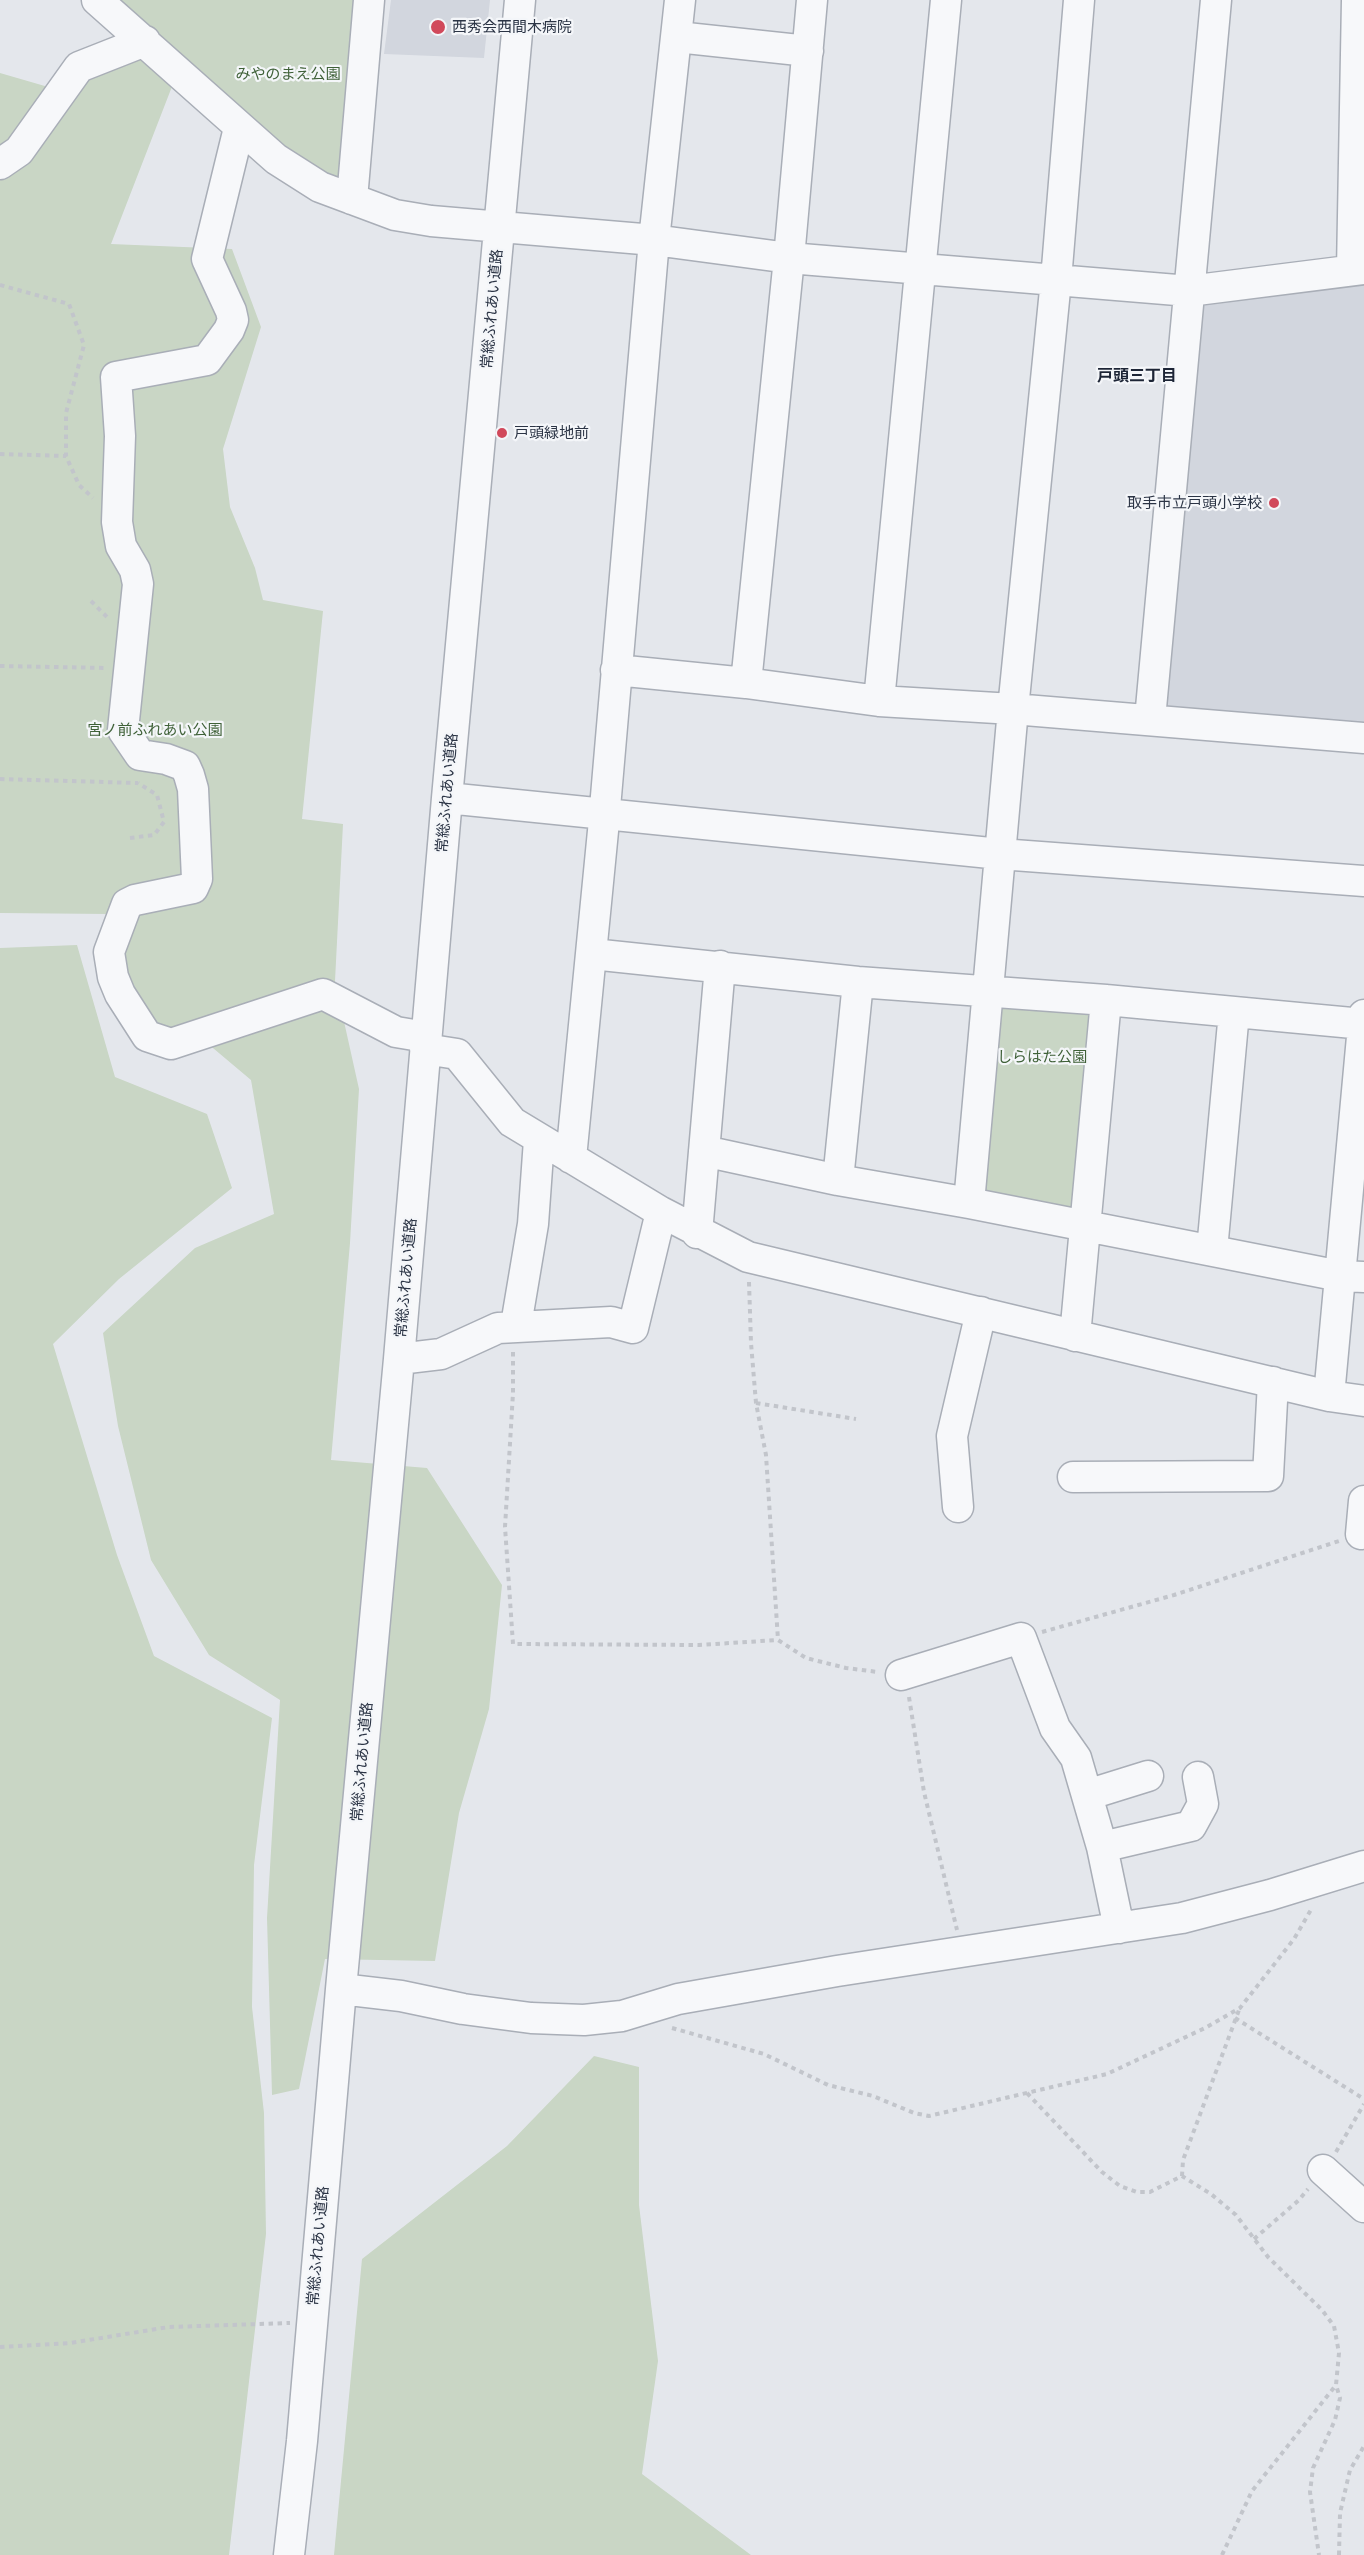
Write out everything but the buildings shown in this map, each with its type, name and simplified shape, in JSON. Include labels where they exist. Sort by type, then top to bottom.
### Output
[{"type":"street","points":[[352,199],[369,0]]},
{"type":"street","name":"常総ふれあい道路","points":[[289,2555],[302,2441],[340,1989],[399,1359],[447,798],[520,0]]},
{"type":"street","points":[[571,1158],[592,954],[654,240],[680,0]]},
{"type":"street","points":[[746,683],[789,258],[812,0]]},
{"type":"street","points":[[879,701],[946,0]]},
{"type":"street","points":[[969,1203],[1013,709],[1056,280],[1079,0]]},
{"type":"street","points":[[1150,719],[1216,0]]},
{"type":"street","points":[[111,6],[238,128],[276,159],[320,187],[404,216],[431,221],[500,225],[654,240],[789,258],[921,267],[1189,291],[1358,270],[1360,37],[1357,0]]},
{"type":"street","points":[[677,37],[808,51]]},
{"type":"street","points":[[0,164],[19,151],[79,67],[145,41]]},
{"type":"street","points":[[238,128],[207,259],[231,310],[233,320],[216,350],[207,360],[116,377],[120,436],[117,522],[121,546],[135,570],[138,584],[123,730],[139,769],[166,759],[185,766],[193,789],[197,879],[193,888],[135,900],[128,904],[109,952],[113,977],[120,994],[147,1036],[171,1044],[323,994],[396,1032],[457,1054],[512,1122],[697,1233],[748,1257],[1329,1396],[1364,1401]]},
{"type":"street","points":[[616,670],[746,683],[879,701],[1150,719],[1364,738]]},
{"type":"street","points":[[447,798],[1000,854],[1364,881]]},
{"type":"street","points":[[592,954],[858,982],[987,990],[1364,1024]]},
{"type":"street","points":[[697,1233],[720,966]]},
{"type":"street","points":[[838,1180],[858,982]]},
{"type":"street","points":[[1076,1336],[1106,1000]]},
{"type":"street","points":[[1212,1250],[1234,1012]]},
{"type":"street","points":[[1329,1396],[1352,1276],[1364,1015]]},
{"type":"street","points":[[516,1325],[533,1224],[539,1140]]},
{"type":"street","points":[[704,1151],[838,1180],[1352,1276]]},
{"type":"street","points":[[399,1359],[441,1354],[498,1328],[516,1325],[611,1322],[633,1328],[661,1212]]},
{"type":"street","points":[[958,1508],[952,1436],[981,1312]]},
{"type":"street","points":[[1073,1477],[1268,1476],[1273,1382]]},
{"type":"street","points":[[1361,1534],[1364,1501]]},
{"type":"street","points":[[902,1675],[1021,1638],[1055,1728],[1076,1758],[1102,1847],[1119,1928]]},
{"type":"street","points":[[1087,1795],[1148,1776]]},
{"type":"street","points":[[1102,1847],[1191,1826],[1203,1804],[1198,1777]]},
{"type":"street","points":[[340,1989],[401,1995],[498,2014],[584,2020],[622,2016],[678,1999],[962,1950],[1182,1918],[1270,1895],[1364,1866]]},
{"type":"street","points":[[1323,2170],[1364,2207]]},
{"type":"path","points":[[0,285],[69,304],[84,345],[66,413],[66,456],[80,485],[117,522]]},
{"type":"path","points":[[0,454],[66,456]]},
{"type":"path","points":[[91,600],[111,621]]},
{"type":"path","points":[[0,666],[128,669]]},
{"type":"path","points":[[0,778],[139,769],[157,795],[164,822],[154,835],[130,838]]},
{"type":"path","points":[[748,1257],[751,1343],[756,1403],[766,1455],[777,1640]]},
{"type":"path","points":[[516,1325],[513,1339],[513,1393],[505,1527],[513,1644],[699,1645],[777,1640],[806,1658],[846,1668],[902,1675],[908,1694],[924,1792],[962,1950]]},
{"type":"path","points":[[756,1403],[856,1419]]},
{"type":"path","points":[[1021,1638],[1174,1595],[1361,1534]]},
{"type":"path","points":[[1182,2176],[1184,2160],[1235,2018],[1240,2008],[1294,1939],[1314,1904],[1324,1878]]},
{"type":"path","points":[[669,2027],[764,2054],[828,2085],[873,2096],[914,2113],[929,2116],[1107,2074],[1155,2053],[1240,2008]]},
{"type":"path","points":[[1235,2018],[1364,2099]]},
{"type":"path","points":[[1027,2093],[1102,2172],[1120,2186],[1137,2192],[1150,2192],[1182,2176]]},
{"type":"path","points":[[1182,2176],[1211,2194],[1236,2214],[1268,2257],[1322,2310],[1334,2326],[1339,2353],[1336,2385],[1341,2398],[1335,2420],[1312,2468],[1310,2492],[1319,2555]]},
{"type":"path","points":[[0,2347],[70,2343],[169,2327],[312,2322]]},
{"type":"path","points":[[1222,2555],[1252,2491],[1336,2385]]},
{"type":"path","points":[[1339,2555],[1340,2512],[1350,2470],[1364,2446]]},
{"type":"shaded area","name":"西秀会西間木病院","points":[[391,0],[490,0],[484,58],[384,54]]},
{"type":"shaded area","name":"取手市立戸頭小学校","points":[[1364,284],[1364,729],[1165,706],[1203,300]]},
{"type":"green space","points":[[120,0],[369,0],[352,199],[178,71],[111,244],[232,249],[261,327],[223,449],[230,507],[255,568],[263,600],[323,611],[302,819],[343,824],[335,981],[359,1089],[350,1243],[331,1460],[427,1468],[502,1585],[489,1709],[459,1813],[435,1961],[325,1959],[299,2089],[272,2095],[267,1918],[280,1700],[209,1655],[151,1560],[118,1426],[103,1333],[195,1248],[274,1214],[251,1080],[207,1043],[151,1030],[125,975],[109,914],[0,913],[0,73],[62,91],[144,41],[118,19]]},
{"type":"green space","points":[[77,945],[115,1077],[207,1114],[232,1188],[119,1279],[53,1344],[117,1555],[154,1656],[272,1718],[254,1865],[252,2007],[264,2113],[266,2234],[229,2555],[0,2555],[0,948]]},
{"type":"green space","name":"しらはた公園","points":[[999,1001],[1095,1011],[1072,1213],[982,1194]]},
{"type":"green space","points":[[594,2056],[639,2067],[639,2205],[658,2361],[642,2474],[751,2555],[334,2555],[362,2259],[507,2146]]},
{"type":"place","name":"西秀会西間木病院","points":[[438,27]]},
{"type":"place","name":"戸頭緑地前","points":[[502,433]]},
{"type":"place","name":"取手市立戸頭小学校","points":[[1274,503]]},
{"type":"district","name":"戸頭三丁目","points":[[1137,376]]},
{"type":"park label","name":"みやのまえ公園","points":[[288,74]]},
{"type":"park label","name":"宮ノ前ふれあい公園","points":[[155,730]]}]
